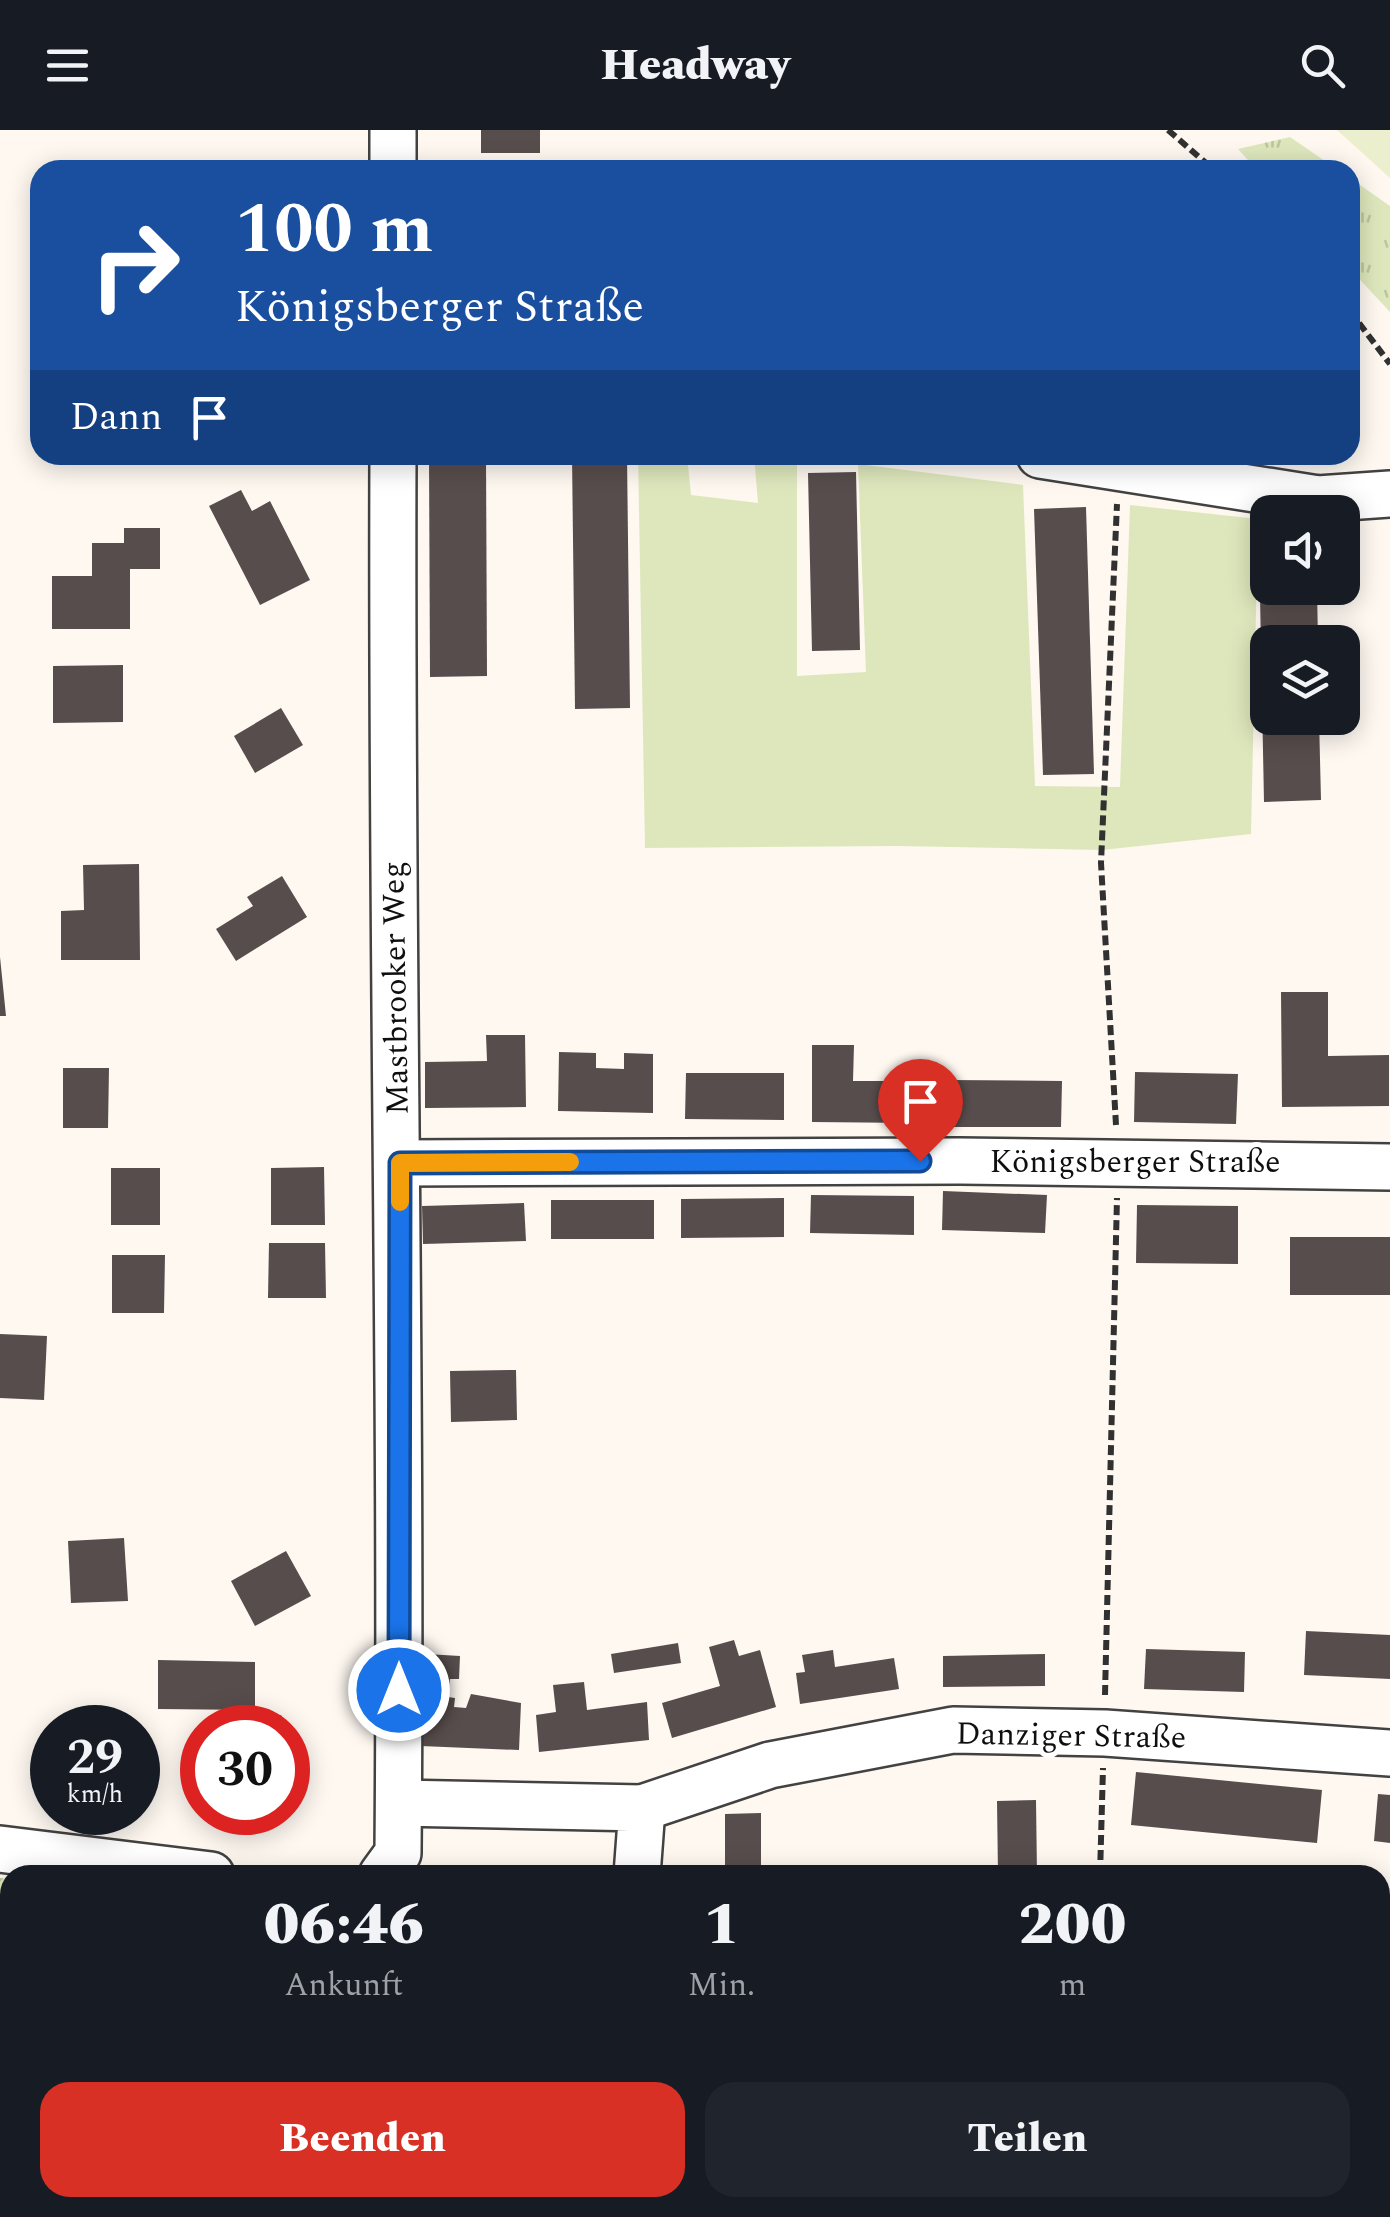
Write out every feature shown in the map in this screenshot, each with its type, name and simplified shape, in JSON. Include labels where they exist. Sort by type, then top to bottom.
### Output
[{"type":"street","points":[[393,130],[393,160]]},
{"type":"street","name":"Mastbrooker Weg","points":[[389,1865],[398,1853],[400,1163],[392,819],[393,465]]},
{"type":"street","points":[[1102,465],[1318,499],[1390,494]]},
{"type":"street","name":"Königsberger Straße","points":[[400,1163],[1117,1162],[1390,1167]]},
{"type":"street","name":"Danziger Straße","points":[[398,1804],[642,1808],[770,1765],[953,1730],[1105,1733],[1390,1753]]},
{"type":"street","points":[[639,1865],[642,1808]]},
{"type":"street","points":[[0,1849],[130,1865]]},
{"type":"path","points":[[1168,130],[1202,160]]},
{"type":"path","points":[[1360,324],[1390,364]]},
{"type":"path","points":[[1100,1865],[1117,1162],[1101,863],[1112,557],[1120,468]]},
{"type":"green space","points":[[1337,130],[1390,130],[1390,178]]},
{"type":"green space","points":[[1290,137],[1323,160],[1248,160],[1238,149]]},
{"type":"green space","points":[[1360,185],[1390,206],[1390,312],[1360,280]]},
{"type":"green space","points":[[638,465],[688,465],[691,495],[758,503],[755,465],[797,465],[797,676],[866,672],[858,465],[1023,485],[1035,786],[1120,787],[1130,505],[1250,518],[1250,605],[1256,605],[1256,625],[1250,625],[1251,834],[1102,850],[896,846],[645,848]]},
{"type":"building","points":[[481,130],[540,130],[540,153],[481,153]]},
{"type":"building","points":[[429,465],[486,465],[487,676],[430,677]]},
{"type":"building","points":[[572,465],[627,465],[630,708],[575,709]]},
{"type":"building","points":[[856,472],[860,650],[812,651],[808,473]]},
{"type":"building","points":[[241,490],[252,511],[270,501],[310,580],[260,605],[209,506]]},
{"type":"building","points":[[1086,507],[1094,774],[1043,775],[1034,509]]},
{"type":"building","points":[[124,528],[160,528],[160,569],[130,569],[130,629],[52,629],[52,576],[92,576],[92,543],[124,543]]},
{"type":"building","points":[[1260,605],[1317,605],[1318,625],[1261,625]]},
{"type":"building","points":[[123,665],[123,722],[53,723],[53,666]]},
{"type":"building","points":[[281,708],[303,745],[255,773],[234,736]]},
{"type":"building","points":[[1263,735],[1319,735],[1321,800],[1264,802]]},
{"type":"building","points":[[139,864],[140,960],[61,960],[61,911],[84,910],[83,865]]},
{"type":"building","points":[[282,876],[307,917],[236,961],[216,929],[253,906],[247,897]]},
{"type":"building","points":[[0,957],[6,1016],[0,1016]]},
{"type":"building","points":[[1281,992],[1328,992],[1328,1056],[1389,1055],[1389,1106],[1282,1107]]},
{"type":"building","points":[[486,1035],[525,1035],[526,1107],[425,1108],[425,1062],[487,1061]]},
{"type":"building","points":[[812,1045],[854,1045],[853,1081],[915,1081],[914,1123],[812,1122]]},
{"type":"building","points":[[559,1052],[596,1053],[596,1068],[624,1069],[624,1053],[653,1054],[653,1113],[558,1111]]},
{"type":"building","points":[[63,1068],[109,1068],[108,1128],[63,1128]]},
{"type":"building","points":[[1135,1072],[1238,1074],[1236,1124],[1134,1122]]},
{"type":"building","points":[[686,1073],[784,1073],[784,1120],[685,1119]]},
{"type":"building","points":[[947,1080],[1062,1081],[1061,1127],[946,1127]]},
{"type":"building","points":[[324,1167],[325,1225],[271,1225],[271,1168]]},
{"type":"building","points":[[111,1168],[160,1168],[160,1225],[111,1225]]},
{"type":"building","points":[[943,1191],[1047,1195],[1045,1233],[942,1230]]},
{"type":"building","points":[[811,1195],[914,1196],[914,1235],[810,1233]]},
{"type":"building","points":[[784,1198],[784,1237],[681,1238],[681,1199]]},
{"type":"building","points":[[551,1200],[654,1200],[654,1239],[551,1239]]},
{"type":"building","points":[[524,1203],[526,1241],[423,1244],[422,1206]]},
{"type":"building","points":[[1137,1205],[1238,1206],[1238,1264],[1136,1263]]},
{"type":"building","points":[[1290,1237],[1390,1237],[1390,1295],[1290,1295]]},
{"type":"building","points":[[269,1243],[325,1243],[326,1298],[268,1298]]},
{"type":"building","points":[[112,1255],[165,1255],[164,1313],[112,1313]]},
{"type":"building","points":[[0,1334],[47,1336],[44,1400],[0,1398]]},
{"type":"building","points":[[516,1370],[517,1420],[451,1422],[450,1371]]},
{"type":"building","points":[[124,1538],[128,1601],[71,1603],[68,1541]]},
{"type":"building","points":[[286,1551],[311,1596],[255,1626],[231,1581]]},
{"type":"building","points":[[1306,1631],[1390,1635],[1390,1679],[1304,1675]]},
{"type":"building","points":[[734,1640],[739,1656],[760,1650],[776,1707],[672,1738],[662,1703],[720,1686],[709,1647]]},
{"type":"building","points":[[678,1643],[681,1663],[614,1673],[611,1654]]},
{"type":"building","points":[[1146,1649],[1245,1652],[1244,1692],[1144,1689]]},
{"type":"building","points":[[833,1650],[835,1667],[894,1658],[899,1689],[800,1704],[796,1673],[805,1672],[802,1655]]},
{"type":"building","points":[[426,1654],[460,1656],[459,1679],[450,1679],[448,1697],[455,1698],[454,1707],[466,1708],[471,1694],[521,1703],[519,1750],[421,1746]]},
{"type":"building","points":[[1045,1654],[1045,1686],[943,1687],[943,1656]]},
{"type":"building","points":[[158,1660],[255,1662],[255,1705],[180,1705],[180,1709],[160,1709]]},
{"type":"building","points":[[584,1682],[587,1710],[647,1702],[649,1740],[539,1752],[536,1715],[556,1712],[553,1685]]},
{"type":"building","points":[[1136,1772],[1322,1790],[1317,1843],[1131,1825]]},
{"type":"building","points":[[1378,1794],[1390,1795],[1390,1843],[1374,1841]]},
{"type":"building","points":[[1036,1800],[1037,1865],[998,1865],[997,1801]]},
{"type":"building","points":[[761,1813],[761,1865],[725,1865],[725,1814]]},
{"type":"slow traffic","points":[[400,1202],[400,1163],[570,1162]]},
{"type":"route","points":[[399,1690],[400,1163],[920,1161]]}]
